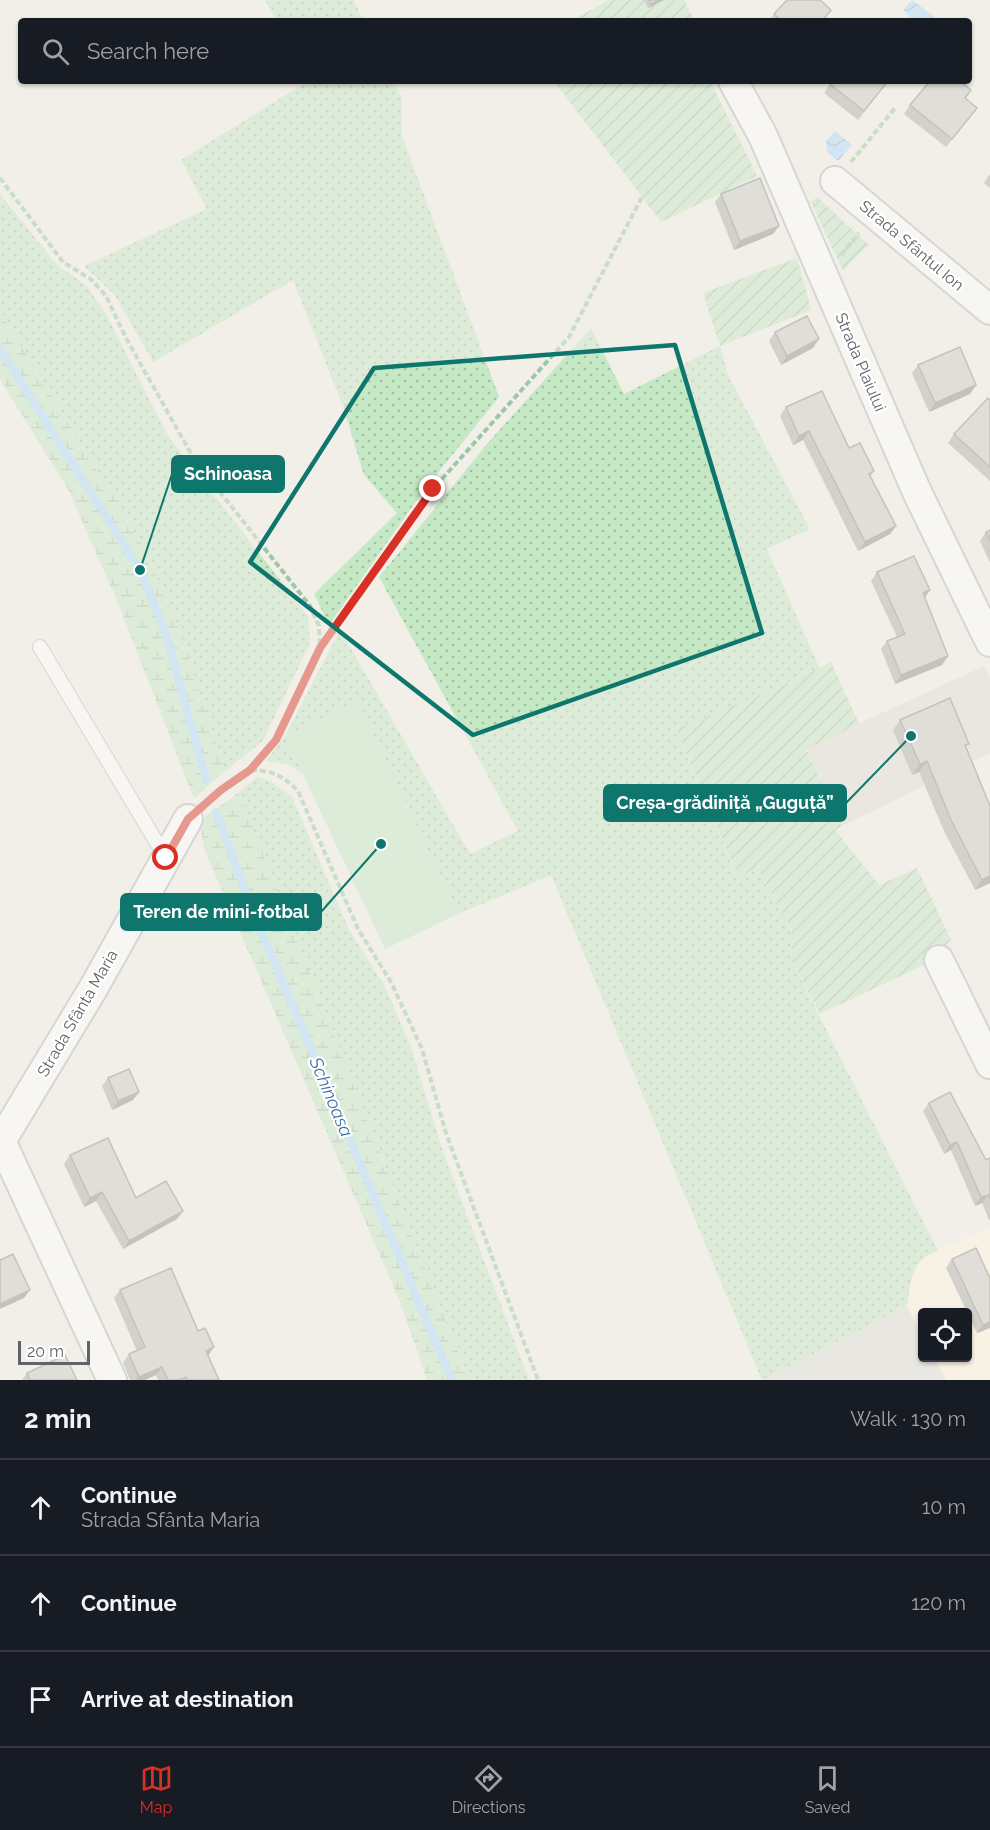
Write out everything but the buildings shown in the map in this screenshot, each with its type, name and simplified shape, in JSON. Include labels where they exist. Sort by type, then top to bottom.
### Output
[{"type":"street","name":"Strada Plaiului","points":[[735,84],[763,136],[917,492],[990,642]]},
{"type":"street","name":"Strada Sfântul Ion","points":[[835,181],[990,310]]},
{"type":"street","name":"Strada Sfânta Maria","points":[[1,1142],[94,987],[188,819]]},
{"type":"street","points":[[939,960],[990,1064]]},
{"type":"street","points":[[1,1142],[112,1380]]},
{"type":"lane","points":[[40,647],[166,858]]},
{"type":"path","points":[[835,181],[896,108]]},
{"type":"path","points":[[0,178],[63,262],[92,280],[106,296],[126,338],[194,459],[310,606],[319,626],[320,648]]},
{"type":"path","points":[[188,819],[221,790],[250,770],[276,740],[320,648],[433,489],[569,337],[642,197]]},
{"type":"path","points":[[824,277],[873,213]]},
{"type":"path","points":[[250,770],[267,770],[283,777],[298,791],[358,929],[391,982],[422,1049],[446,1132],[538,1380]]},
{"type":"highlighted area","points":[[675,345],[762,633],[473,735],[250,562],[374,368]]},
{"type":"shaded area","points":[[984,666],[990,679],[990,753],[842,826],[806,748]]},
{"type":"shaded area","points":[[990,1227],[990,1380],[946,1380],[936,1362],[972,1362],[972,1308],[918,1308],[918,1327],[907,1306],[914,1267],[926,1255]]},
{"type":"shaded area","points":[[907,1306],[918,1327],[918,1362],[936,1362],[946,1380],[762,1380]]},
{"type":"green space","points":[[265,0],[353,0],[362,18],[275,18]]},
{"type":"green space","points":[[609,0],[684,0],[693,18],[576,18]]},
{"type":"green space","points":[[303,84],[395,84],[401,96],[402,136],[499,397],[424,490],[329,625],[314,594],[397,513],[364,475],[343,406],[293,280],[153,362],[115,295],[84,266],[207,209],[181,160]]},
{"type":"green space","points":[[556,84],[711,84],[757,176],[661,222]]},
{"type":"green space","points":[[0,194],[57,265],[86,285],[107,316],[168,436],[308,616],[310,643],[263,741],[225,771],[182,637],[148,554],[0,311]]},
{"type":"green space","points":[[817,197],[869,245],[843,271],[811,202]]},
{"type":"green space","points":[[797,258],[811,310],[720,346],[703,293]]},
{"type":"green space","points":[[0,311],[148,554],[182,637],[225,771],[194,798],[118,603],[69,491],[0,379]]},
{"type":"green space","points":[[591,328],[624,394],[720,346],[728,375],[810,529],[767,549],[819,667],[769,691],[676,730],[737,876],[758,868],[792,932],[791,960],[938,1251],[922,1260],[917,1266],[911,1280],[907,1306],[762,1380],[551,875],[458,914],[358,702],[285,736],[340,630],[470,854],[518,831],[379,577],[487,444]]},
{"type":"green space","points":[[831,662],[859,724],[806,749],[842,826],[835,830],[879,885],[917,868],[951,940],[928,963],[820,1014],[791,960],[792,931],[758,868],[738,877],[676,729],[769,691]]},
{"type":"green space","points":[[358,702],[458,914],[385,949],[285,736]]},
{"type":"green space","points":[[285,736],[303,774],[287,764],[266,761]]},
{"type":"green space","points":[[258,777],[273,783],[292,797],[349,930],[385,987],[412,1050],[441,1146],[529,1380],[469,1380],[239,792]]},
{"type":"green space","points":[[239,792],[469,1380],[427,1380],[403,1309],[205,851],[199,822]]},
{"type":"water","points":[[912,0],[935,17],[912,18],[903,10]]},
{"type":"water","points":[[835,131],[852,145],[838,161],[827,152],[826,142]]},
{"type":"waterway","name":"Schinoasa","points":[[0,349],[140,570],[166,634],[206,780]]},
{"type":"waterway","name":"Schinoasa","points":[[216,812],[255,917],[452,1380]]},
{"type":"place","name":"Schinoasa","points":[[140,570]]},
{"type":"place","name":"Creșa-grădiniță „Guguță”","points":[[911,736]]},
{"type":"place","name":"Teren de mini-fotbal","points":[[381,844]]},
{"type":"route","points":[[166,858],[188,819],[221,790],[250,770],[276,740],[299,687],[320,648],[433,489]]}]
